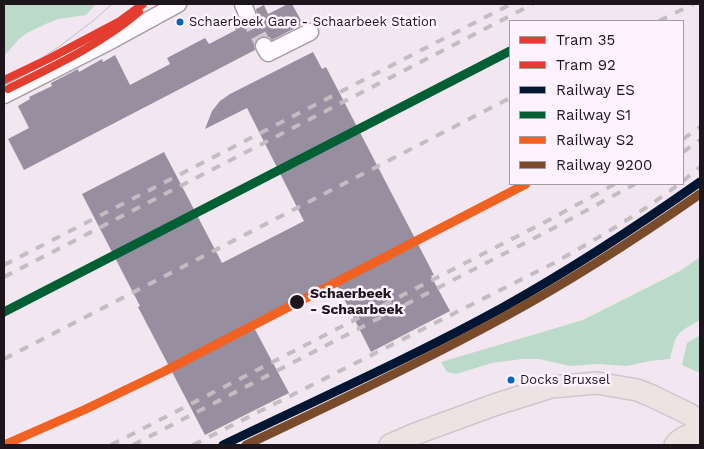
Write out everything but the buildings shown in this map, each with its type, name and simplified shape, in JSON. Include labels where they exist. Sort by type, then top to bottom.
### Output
[{"type":"main road","points":[[390,445],[494,405],[541,390],[596,383],[637,390],[688,414],[700,422]]},
{"type":"main road","points":[[675,445],[684,437],[696,433],[700,434]]},
{"type":"street","points":[[4,95],[112,40],[163,8],[178,4]]},
{"type":"street","points":[[264,46],[268,53],[310,32]]},
{"type":"green space","points":[[4,4],[96,4],[86,15],[58,19],[27,33],[4,56]]},
{"type":"green space","points":[[700,257],[700,320],[679,334],[674,343],[670,359],[627,366],[599,364],[570,366],[539,359],[522,359],[492,363],[456,374],[447,372],[441,362],[583,320],[680,271]]},
{"type":"green space","points":[[700,335],[700,373],[682,365],[687,343]]},
{"type":"tunnel","points":[[247,14],[264,46]]},
{"type":"tram line","points":[[20,72],[60,46],[112,4]]},
{"type":"tram line","name":"35","points":[[4,80],[120,21],[143,4]]},
{"type":"tram line","name":"92","points":[[8,89],[93,45],[139,12]]},
{"type":"railway","points":[[4,265],[511,4]]},
{"type":"railway","points":[[4,277],[533,4]]},
{"type":"railway","points":[[661,20],[693,4]]},
{"type":"railway","points":[[4,359],[509,99]]},
{"type":"railway","points":[[684,138],[700,127]]},
{"type":"railway","points":[[684,151],[700,140]]},
{"type":"railway","points":[[684,180],[700,167]]},
{"type":"railway","points":[[111,445],[547,221],[613,185]]},
{"type":"railway","points":[[133,445],[552,229],[633,185]]},
{"type":"railway","points":[[193,445],[554,263],[633,216],[678,185]]},
{"type":"rail line","name":"S1","points":[[4,312],[509,52]]},
{"type":"rail line","name":"ES","points":[[223,445],[398,361],[502,308],[602,248],[700,182]]},
{"type":"rail line","name":"S2","points":[[4,445],[163,372],[524,185]]},
{"type":"rail line","name":"9200","points":[[246,445],[408,367],[504,317],[604,258],[700,194]]},
{"type":"place","name":"Schaerbeek Gare - Schaarbeek Station","points":[[180,22]]},
{"type":"place","name":"Schaerbeek - Schaarbeek","points":[[297,302]]},
{"type":"place","name":"Docks Bruxsel","points":[[511,380]]}]
